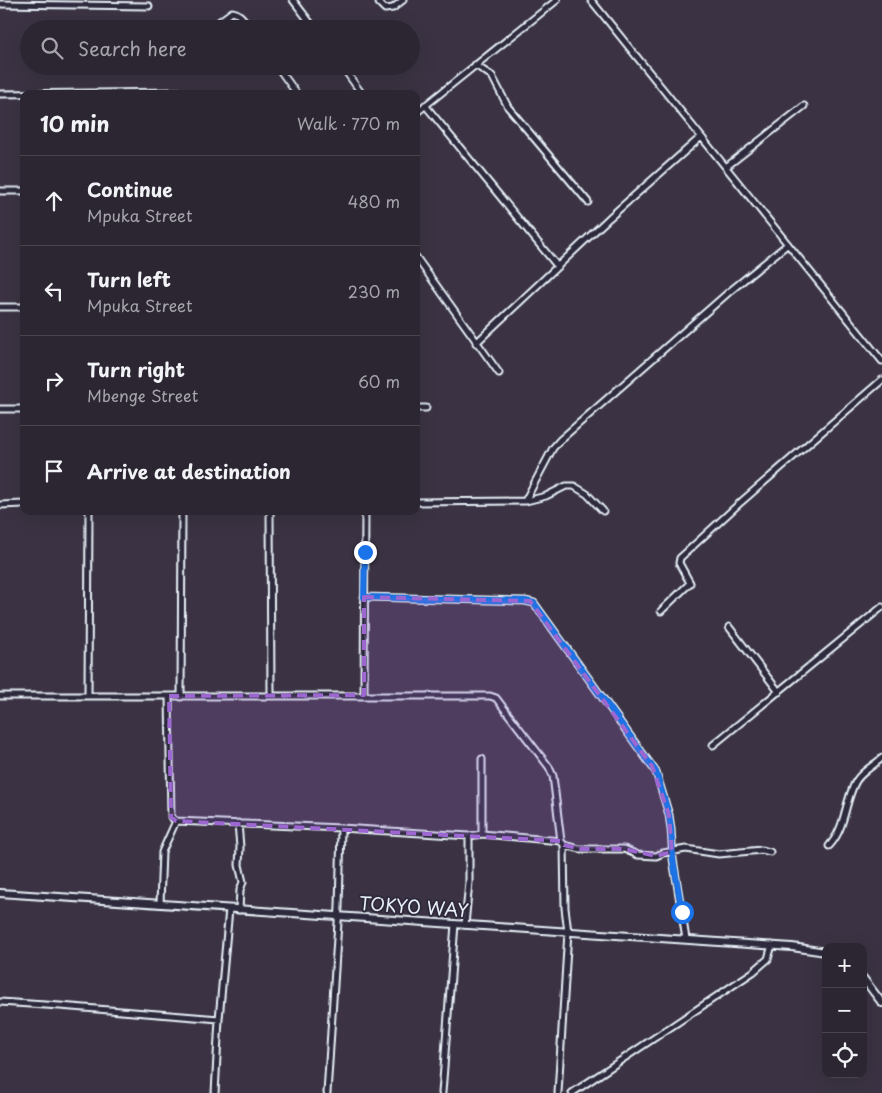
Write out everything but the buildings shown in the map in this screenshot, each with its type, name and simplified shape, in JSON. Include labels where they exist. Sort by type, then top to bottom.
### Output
[{"type":"street","points":[[294,0],[308,20]]},
{"type":"street","points":[[379,4],[385,9],[389,9],[403,0]]},
{"type":"street","points":[[420,109],[557,0]]},
{"type":"street","points":[[591,0],[882,361]]},
{"type":"street","points":[[0,4],[149,6]]},
{"type":"street","points":[[221,20],[232,12],[237,13],[243,20]]},
{"type":"street","points":[[475,65],[492,76],[508,107],[588,202]]},
{"type":"street","points":[[283,75],[294,90]]},
{"type":"street","points":[[348,75],[359,90]]},
{"type":"street","points":[[0,94],[20,94]]},
{"type":"street","points":[[425,105],[558,267]]},
{"type":"street","points":[[726,167],[804,106]]},
{"type":"street","points":[[476,343],[609,218],[701,137]]},
{"type":"street","points":[[0,191],[20,191]]},
{"type":"street","points":[[525,501],[553,448],[560,440],[729,292],[788,244]]},
{"type":"street","points":[[420,263],[499,373]]},
{"type":"street","points":[[0,307],[20,307]]},
{"type":"street","points":[[661,611],[690,583],[679,564],[680,558],[741,502],[882,380]]},
{"type":"street","points":[[0,408],[20,409]]},
{"type":"street","points":[[420,408],[426,408]]},
{"type":"street","points":[[420,502],[525,501],[546,496],[566,486],[574,486],[587,494],[603,512]]},
{"type":"street","points":[[0,505],[20,504]]},
{"type":"street","points":[[88,696],[89,515]]},
{"type":"street","points":[[180,697],[182,515]]},
{"type":"street","points":[[270,515],[271,696]]},
{"type":"street","points":[[364,695],[365,515]]},
{"type":"street","points":[[364,597],[525,601],[534,603],[652,766],[669,815],[672,852],[686,940]]},
{"type":"street","points":[[713,745],[882,607]]},
{"type":"street","points":[[729,627],[779,692]]},
{"type":"street","points":[[0,696],[364,695],[490,696],[496,698],[551,772],[563,843],[565,908],[568,932],[558,1093]]},
{"type":"street","points":[[170,696],[171,817],[176,821],[469,836],[482,834],[563,843],[580,850],[624,850],[638,855],[656,856],[663,853],[691,850],[719,854],[762,850],[770,852]]},
{"type":"street","points":[[829,846],[834,842],[842,826],[854,785],[859,777],[882,758]]},
{"type":"street","points":[[482,759],[482,834]]},
{"type":"street","points":[[160,904],[162,852],[176,821]]},
{"type":"street","points":[[238,823],[239,865],[243,880],[240,890],[239,910]]},
{"type":"street","points":[[327,1093],[338,917],[341,828]]},
{"type":"street","points":[[465,925],[469,882],[469,836]]},
{"type":"street","name":"TOKYO WAY","points":[[0,894],[772,945],[822,951]]},
{"type":"street","points":[[214,1093],[229,909]]},
{"type":"street","points":[[442,1093],[456,924]]},
{"type":"street","points":[[572,1093],[753,972],[768,959],[772,945]]},
{"type":"street","points":[[867,983],[882,1003]]},
{"type":"street","points":[[0,1002],[219,1019]]},
{"type":"highlighted area","points":[[364,597],[530,601],[652,766],[669,815],[672,852],[656,856],[624,849],[580,849],[564,845],[561,841],[176,821],[171,817],[169,696],[364,695]]},
{"type":"route","points":[[365,552],[364,597],[525,601],[534,603],[656,772],[669,815],[673,859],[682,912]]}]
